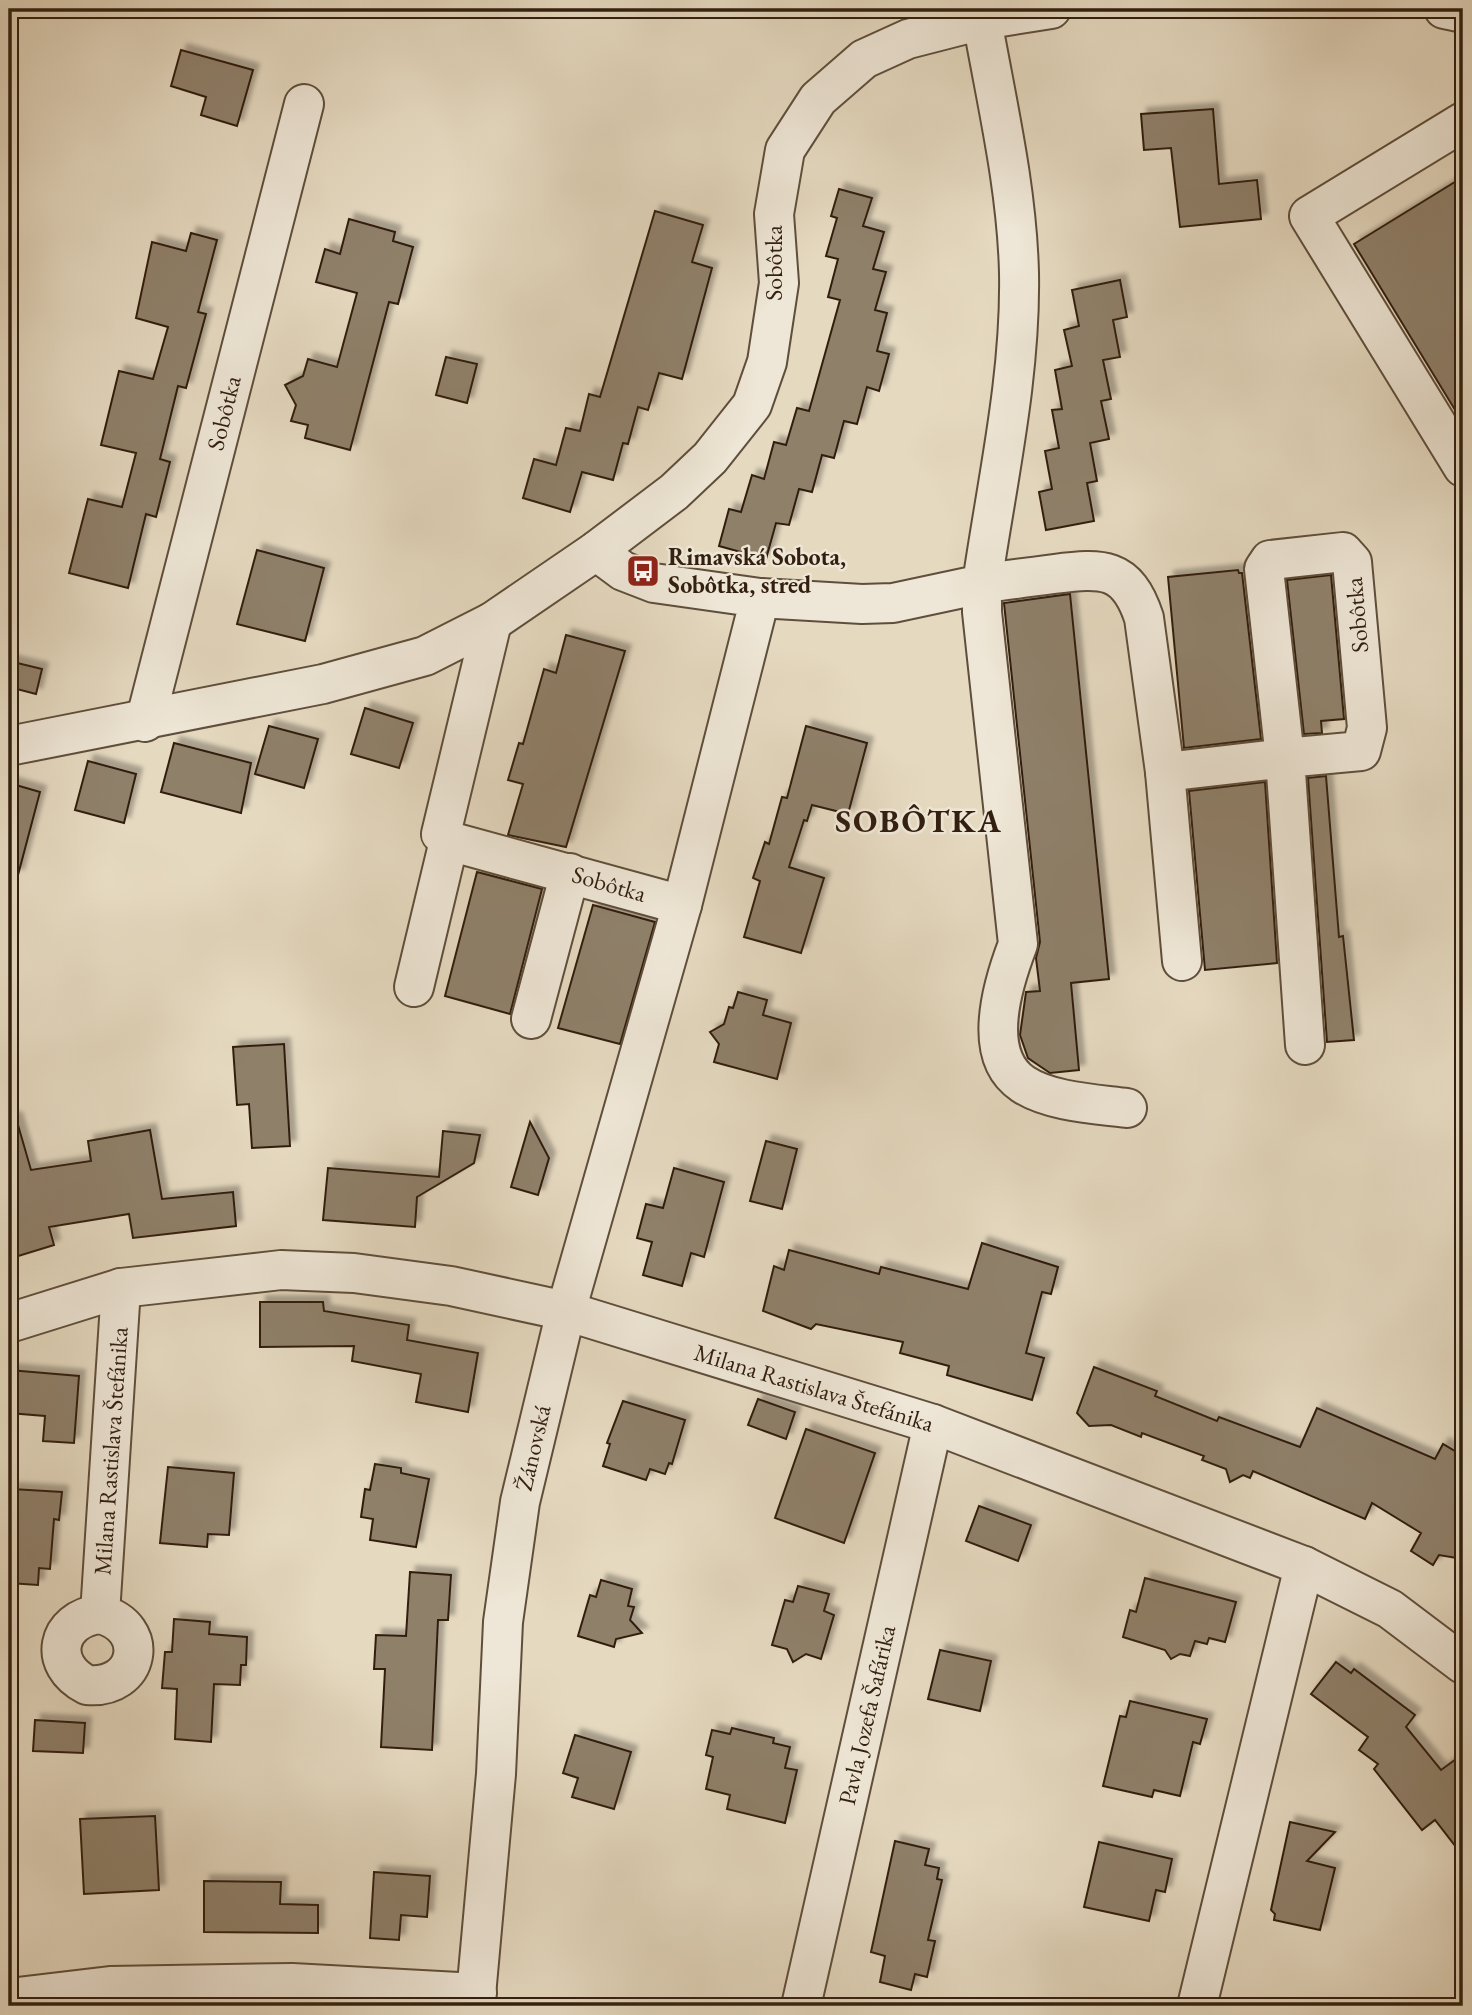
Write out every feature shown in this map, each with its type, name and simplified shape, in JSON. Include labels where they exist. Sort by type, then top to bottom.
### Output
[{"type":"street","name":"Sobôtka","points":[[9,746],[145,722],[323,684],[425,656],[492,622],[596,551],[674,492],[701,467],[752,405],[767,362],[779,283],[774,214],[785,150],[818,99],[864,59],[908,39],[982,20],[1051,9]]},
{"type":"street","points":[[1444,9],[1463,13]]},
{"type":"street","points":[[982,20],[1012,184],[1019,272],[1016,364],[982,583],[982,612],[1018,944],[1002,985],[998,1027],[1007,1068],[1024,1085],[1076,1102],[1127,1108]]},
{"type":"street","name":"Sobôtka","points":[[145,722],[304,104]]},
{"type":"street","points":[[1463,121],[1309,216],[1463,467]]},
{"type":"street","points":[[596,551],[623,571],[654,583],[761,598],[862,604],[893,603],[982,583],[1094,569],[1126,582],[1136,595],[1144,618],[1165,772],[1182,961]]},
{"type":"street","name":"Sobôtka","points":[[1165,772],[1285,758],[1361,751],[1367,728],[1352,562],[1343,552],[1270,560],[1265,569],[1285,758],[1305,1045]]},
{"type":"street","points":[[682,905],[761,598]]},
{"type":"street","points":[[414,987],[449,841],[441,834],[492,622]]},
{"type":"street","name":"Sobôtka","points":[[449,841],[682,905]]},
{"type":"street","points":[[531,1019],[570,873]]},
{"type":"street","name":"Žánovská","points":[[476,1999],[496,1774],[503,1622],[520,1502],[566,1311],[682,905]]},
{"type":"street","name":"Milana Rastislava Štefánika","points":[[9,1323],[121,1288],[281,1270],[354,1272],[451,1286],[566,1311],[933,1424],[1304,1566],[1390,1609],[1463,1664]]},
{"type":"street","name":"Milana Rastislava Štefánika","points":[[100,1614],[121,1288]]},
{"type":"street","name":"Pavla Jozefa Šafárika","points":[[801,2006],[933,1424]]},
{"type":"street","points":[[1197,2006],[1304,1566]]},
{"type":"street","points":[[9,1998],[110,1986],[292,1983],[476,1999]]},
{"type":"building","points":[[181,50],[253,70],[237,126],[201,115],[206,97],[171,86]]},
{"type":"building","points":[[1213,109],[1219,184],[1257,180],[1261,219],[1180,227],[1171,148],[1144,150],[1141,114]]},
{"type":"building","points":[[1463,177],[1463,423],[1354,244]]},
{"type":"building","points":[[839,189],[872,198],[863,226],[884,232],[873,269],[886,272],[875,310],[887,313],[877,351],[889,354],[879,391],[867,387],[857,424],[844,421],[834,458],[822,455],[812,492],[799,489],[789,525],[776,523],[766,559],[719,546],[729,509],[741,512],[752,475],[764,479],[774,442],[786,445],[797,408],[809,411],[840,300],[828,297],[838,259],[826,256],[837,218],[831,216]]},
{"type":"building","points":[[655,211],[703,225],[692,262],[712,268],[682,379],[659,373],[648,410],[638,407],[628,444],[623,443],[613,480],[582,472],[570,512],[523,498],[534,459],[556,465],[566,428],[580,431],[589,394],[600,397]]},
{"type":"building","points":[[349,219],[395,232],[393,241],[413,247],[398,304],[389,302],[350,450],[305,438],[308,425],[291,421],[296,405],[285,385],[303,376],[308,359],[337,367],[357,293],[316,282],[325,249],[340,254]]},
{"type":"building","points":[[191,233],[217,240],[198,312],[206,314],[186,388],[178,386],[160,459],[170,462],[156,517],[146,514],[128,588],[69,573],[88,499],[122,507],[136,453],[101,445],[119,371],[153,379],[168,327],[136,318],[152,242],[186,251]]},
{"type":"building","points":[[1120,280],[1127,317],[1113,320],[1120,357],[1103,360],[1111,399],[1101,401],[1109,439],[1090,443],[1097,481],[1087,483],[1094,521],[1046,530],[1039,492],[1052,489],[1045,451],[1059,448],[1052,410],[1062,409],[1055,370],[1072,366],[1064,330],[1079,326],[1072,290]]},
{"type":"building","points":[[446,357],[477,364],[467,403],[436,395]]},
{"type":"building","points":[[257,550],[324,568],[305,641],[237,624]]},
{"type":"building","points":[[1238,570],[1242,573],[1261,739],[1184,748],[1168,577]]},
{"type":"building","points":[[1331,575],[1344,719],[1321,721],[1322,733],[1304,734],[1287,580]]},
{"type":"building","points":[[1070,594],[1109,979],[1071,983],[1079,1070],[1050,1073],[1028,1058],[1020,1035],[1026,992],[1040,991],[1036,958],[1040,942],[1004,603]]},
{"type":"building","points":[[566,635],[625,651],[566,847],[508,835],[523,784],[508,780],[519,743],[523,744],[544,669],[556,673]]},
{"type":"building","points":[[9,661],[42,669],[36,694],[9,687]]},
{"type":"building","points":[[365,708],[413,723],[399,768],[351,754]]},
{"type":"building","points":[[269,726],[318,739],[304,788],[255,774]]},
{"type":"building","points":[[806,726],[867,743],[848,814],[812,805],[807,821],[804,820],[789,867],[824,878],[801,953],[744,937],[760,881],[753,878],[765,842],[769,844],[782,797],[787,798]]},
{"type":"building","points":[[174,743],[251,763],[241,813],[161,792]]},
{"type":"building","points":[[88,761],[136,774],[124,823],[75,810]]},
{"type":"building","points":[[1326,776],[1339,937],[1343,936],[1354,1040],[1327,1042],[1308,778]]},
{"type":"building","points":[[1265,782],[1277,963],[1205,970],[1189,791]]},
{"type":"building","points":[[9,783],[40,792],[18,875],[9,873]]},
{"type":"building","points":[[477,872],[542,889],[510,1014],[445,996]]},
{"type":"building","points":[[593,905],[655,922],[620,1044],[558,1028]]},
{"type":"building","points":[[738,992],[767,1000],[763,1015],[791,1023],[777,1079],[714,1062],[719,1044],[710,1032],[724,1024],[729,1007],[733,1008]]},
{"type":"building","points":[[284,1044],[290,1146],[252,1148],[249,1104],[237,1105],[233,1047]]},
{"type":"building","points":[[16,1118],[31,1170],[91,1161],[88,1141],[150,1130],[162,1199],[233,1192],[236,1226],[133,1238],[129,1214],[49,1227],[54,1245],[15,1257],[9,1238],[9,1119]]},
{"type":"building","points":[[530,1122],[549,1158],[538,1195],[511,1187]]},
{"type":"building","points":[[443,1131],[480,1135],[474,1163],[417,1197],[415,1227],[323,1220],[328,1168],[439,1177]]},
{"type":"building","points":[[766,1141],[797,1149],[782,1209],[750,1201]]},
{"type":"building","points":[[674,1168],[724,1182],[704,1257],[691,1253],[682,1286],[643,1275],[652,1242],[637,1238],[646,1204],[663,1208]]},
{"type":"building","points":[[982,1243],[1058,1267],[1051,1294],[1042,1292],[1026,1353],[1044,1358],[1032,1400],[947,1375],[949,1366],[900,1353],[903,1342],[816,1324],[811,1329],[763,1311],[774,1266],[784,1270],[789,1250],[879,1274],[881,1267],[968,1289]]},
{"type":"building","points":[[260,1302],[323,1302],[324,1311],[409,1325],[407,1340],[478,1353],[468,1412],[416,1402],[421,1374],[352,1361],[354,1346],[260,1347]]},
{"type":"building","points":[[1094,1367],[1157,1391],[1155,1396],[1217,1421],[1219,1417],[1300,1447],[1317,1408],[1435,1459],[1443,1444],[1463,1456],[1463,1559],[1439,1555],[1433,1565],[1411,1551],[1421,1533],[1372,1503],[1365,1519],[1253,1471],[1250,1478],[1243,1475],[1230,1482],[1226,1469],[1202,1460],[1204,1456],[1142,1433],[1141,1437],[1111,1425],[1089,1426],[1077,1413]]},
{"type":"building","points":[[9,1370],[79,1376],[74,1443],[43,1441],[45,1416],[9,1413]]},
{"type":"building","points":[[758,1399],[795,1412],[786,1439],[748,1425]]},
{"type":"building","points":[[623,1401],[685,1420],[672,1464],[669,1463],[665,1474],[650,1469],[646,1480],[603,1466],[610,1444],[607,1443]]},
{"type":"building","points":[[806,1429],[875,1453],[844,1543],[775,1518]]},
{"type":"building","points":[[375,1464],[401,1468],[401,1473],[429,1479],[416,1547],[370,1540],[373,1519],[361,1517],[365,1489],[370,1490]]},
{"type":"building","points":[[168,1467],[234,1473],[229,1535],[208,1534],[207,1547],[160,1543]]},
{"type":"building","points":[[12,1489],[62,1492],[59,1520],[54,1519],[50,1569],[39,1568],[38,1585],[9,1583]]},
{"type":"building","points":[[979,1506],[1031,1525],[1018,1561],[966,1541]]},
{"type":"building","points":[[410,1572],[451,1575],[448,1620],[438,1620],[432,1750],[381,1747],[385,1669],[374,1669],[376,1635],[406,1636]]},
{"type":"building","points":[[1145,1578],[1236,1602],[1225,1642],[1209,1638],[1207,1644],[1195,1641],[1190,1656],[1180,1654],[1171,1659],[1165,1650],[1123,1637],[1130,1610],[1136,1612]]},
{"type":"building","points":[[601,1580],[632,1589],[628,1606],[634,1607],[630,1620],[642,1633],[616,1639],[614,1647],[578,1636],[590,1595],[596,1597]]},
{"type":"building","points":[[798,1586],[829,1594],[824,1611],[834,1615],[821,1659],[806,1654],[793,1662],[787,1649],[772,1645],[785,1600],[793,1602]]},
{"type":"building","points":[[174,1619],[210,1622],[209,1634],[247,1637],[246,1665],[241,1665],[240,1685],[214,1684],[211,1742],[175,1739],[177,1689],[162,1688],[165,1652],[172,1652]]},
{"type":"building","points":[[940,1650],[991,1661],[980,1711],[928,1699]]},
{"type":"building","points":[[1336,1662],[1351,1673],[1354,1669],[1415,1715],[1406,1727],[1441,1770],[1463,1754],[1463,1856],[1435,1820],[1422,1830],[1374,1769],[1378,1764],[1359,1750],[1368,1737],[1311,1694]]},
{"type":"building","points":[[1130,1701],[1207,1719],[1200,1744],[1193,1742],[1180,1796],[1154,1790],[1152,1797],[1103,1786],[1120,1716],[1126,1717]]},
{"type":"building","points":[[35,1720],[85,1723],[83,1753],[33,1751]]},
{"type":"building","points":[[732,1728],[774,1738],[773,1743],[790,1747],[785,1768],[797,1770],[785,1823],[727,1809],[730,1795],[706,1789],[713,1757],[706,1755],[712,1730],[730,1734]]},
{"type":"building","points":[[575,1735],[631,1752],[614,1809],[572,1797],[578,1778],[563,1773]]},
{"type":"building","points":[[155,1816],[159,1890],[84,1894],[80,1819]]},
{"type":"building","points":[[1290,1822],[1335,1832],[1307,1861],[1335,1868],[1320,1930],[1274,1920],[1275,1914],[1271,1910]]},
{"type":"building","points":[[895,1841],[929,1849],[925,1865],[939,1868],[937,1879],[942,1880],[928,1940],[935,1941],[927,1977],[915,1974],[911,1990],[880,1982],[885,1956],[871,1952]]},
{"type":"building","points":[[1099,1842],[1172,1859],[1165,1892],[1156,1890],[1149,1921],[1084,1907]]},
{"type":"building","points":[[374,1872],[430,1876],[427,1917],[401,1915],[399,1940],[370,1938]]},
{"type":"building","points":[[204,1881],[281,1882],[280,1904],[318,1905],[318,1933],[204,1932]]},
{"type":"place","name":"Rimavská Sobota, Sobôtka, stred","points":[[643,571]]},
{"type":"district","name":"SOBÔTKA","points":[[919,821]]}]
